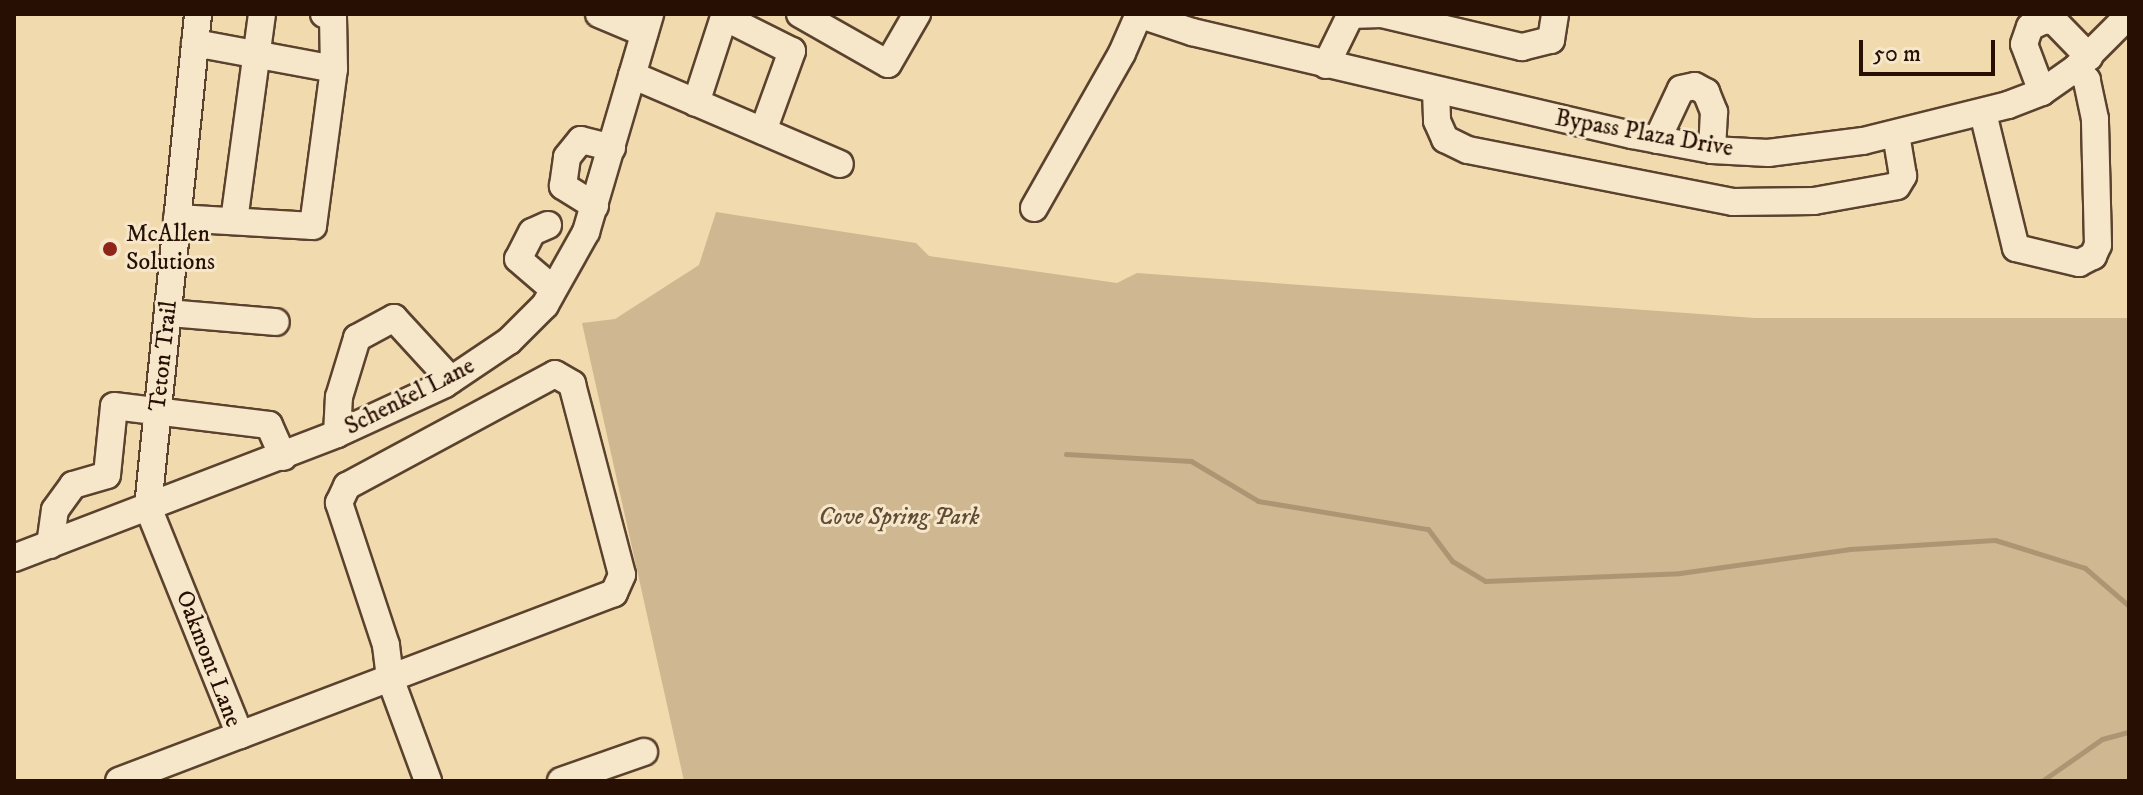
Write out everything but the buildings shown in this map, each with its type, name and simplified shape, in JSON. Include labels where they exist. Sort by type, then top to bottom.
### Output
[{"type":"street","name":"Teton Trail","points":[[148,507],[198,14]]},
{"type":"street","points":[[234,221],[262,14]]},
{"type":"street","points":[[177,218],[313,226],[334,69],[333,15],[324,14]]},
{"type":"street","points":[[599,14],[647,24]]},
{"type":"street","points":[[800,14],[888,64],[917,14]]},
{"type":"street","points":[[1034,208],[1122,53],[1138,14]]},
{"type":"street","name":"Bypass Plaza Drive","points":[[1138,14],[1195,23],[1326,65],[1712,150],[1800,150],[1896,134],[1983,113],[2042,92],[2083,62],[2127,17]]},
{"type":"street","points":[[1326,65],[1351,15],[1382,14],[1522,47],[1551,40],[1555,14]]},
{"type":"street","points":[[696,103],[724,17],[792,51],[763,131]]},
{"type":"street","points":[[1983,113],[2016,248],[2079,263],[2093,256],[2098,245],[2095,119],[2083,62],[2055,22],[2045,20],[2030,27],[2024,44],[2042,92]]},
{"type":"street","name":"Schenkel Lane","points":[[14,558],[337,434],[451,380],[509,341],[540,311],[578,248],[595,206],[647,24]]},
{"type":"street","points":[[195,43],[334,69]]},
{"type":"street","points":[[632,75],[840,164]]},
{"type":"street","points":[[1657,140],[1681,89],[1695,86],[1706,92],[1714,112],[1712,150]]},
{"type":"street","points":[[1436,90],[1437,121],[1445,139],[1468,150],[1733,202],[1814,201],[1897,186],[1903,176],[1896,134]]},
{"type":"street","points":[[553,289],[518,259],[532,232],[548,225],[563,186],[567,157],[581,140],[612,148]]},
{"type":"street","points":[[563,186],[595,206]]},
{"type":"street","points":[[548,225],[578,248]]},
{"type":"street","points":[[168,313],[276,322]]},
{"type":"street","points":[[337,434],[339,397],[357,338],[394,318],[451,380]]},
{"type":"street","points":[[240,735],[390,678],[614,593],[622,575],[572,384],[555,374],[347,486],[339,503],[386,645],[390,678],[428,781]]},
{"type":"street","points":[[50,545],[55,510],[73,485],[107,475],[114,406],[269,425],[283,457]]},
{"type":"street","name":"Oakmont Lane","points":[[119,781],[240,735],[148,507]]},
{"type":"street","points":[[561,781],[644,752]]},
{"type":"green space","name":"Cove Spring Park","points":[[716,212],[916,243],[929,256],[1117,283],[1137,273],[1755,318],[2129,318],[2129,781],[684,781],[582,323],[615,319],[699,265]]},
{"type":"waterway","points":[[1066,454],[1191,461],[1258,501],[1428,529],[1452,561],[1485,581],[1680,573],[1850,549],[1995,540],[2085,568],[2129,606]]},
{"type":"waterway","points":[[2042,781],[2102,739],[2129,732]]},
{"type":"place","name":"McAllen Solutions","points":[[110,249]]}]
